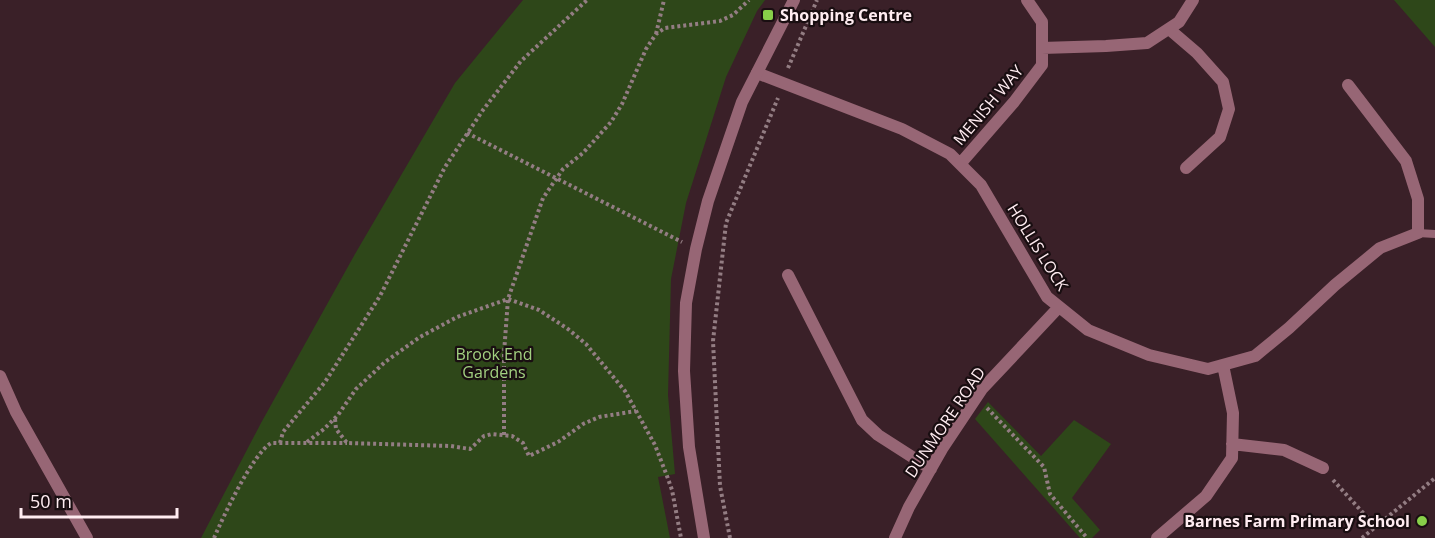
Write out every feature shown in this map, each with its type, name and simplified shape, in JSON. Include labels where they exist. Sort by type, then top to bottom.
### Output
[{"type":"street","points":[[704,538],[689,447],[684,371],[686,303],[696,249],[712,190],[742,102],[795,0]]},
{"type":"street","name":"MENISH WAY","points":[[960,164],[1014,102],[1042,65],[1042,22],[1027,0]]},
{"type":"street","points":[[1042,48],[1147,42],[1179,22],[1193,0]]},
{"type":"street","points":[[1169,29],[1197,53],[1223,82],[1229,109],[1220,137],[1186,168]]},
{"type":"street","name":"HOLLIS LOCK","points":[[757,73],[902,129],[950,154],[981,185],[1047,297],[1089,330],[1149,355],[1208,369],[1255,356],[1380,248],[1418,234]]},
{"type":"street","points":[[1348,85],[1406,160],[1418,200],[1418,234]]},
{"type":"street","points":[[788,275],[862,420],[878,435],[931,469]]},
{"type":"street","name":"DUNMORE ROAD","points":[[895,538],[909,507],[931,469],[977,397],[1017,350],[1059,307]]},
{"type":"street","points":[[1157,538],[1206,496],[1232,458],[1233,412],[1223,365]]},
{"type":"street","points":[[0,376],[16,412],[87,538]]},
{"type":"street","points":[[1232,444],[1284,450],[1323,468]]},
{"type":"lane","points":[[1418,234],[1435,234]]},
{"type":"path","points":[[280,443],[283,432],[326,382],[380,296],[445,167],[467,133],[521,61],[587,0]]},
{"type":"path","points":[[656,34],[663,0]]},
{"type":"path","points":[[504,435],[504,353],[508,299],[543,198],[562,169],[584,153],[611,122],[622,104],[646,48],[656,34],[665,28],[720,21],[733,15],[749,0]]},
{"type":"path","points":[[730,538],[720,486],[713,341],[726,223],[777,99],[781,83],[817,0]]},
{"type":"path","points":[[467,133],[696,249]]},
{"type":"path","points":[[307,442],[335,418],[356,389],[385,362],[457,317],[508,299],[548,315],[586,344],[625,391],[655,445],[670,483],[681,538]]},
{"type":"path","points":[[977,397],[1044,467],[1050,494],[1087,538]]},
{"type":"path","points":[[214,538],[245,478],[265,448],[272,443],[451,446],[470,449],[484,436],[504,435],[512,436],[523,443],[529,456],[558,442],[583,424],[599,417],[636,411]]},
{"type":"path","points":[[335,418],[336,429],[347,443]]},
{"type":"path","points":[[1323,468],[1376,527]]},
{"type":"path","points":[[1362,538],[1435,478]]},
{"type":"green space","name":"Brook End Gardens","points":[[523,0],[765,0],[757,11],[726,77],[686,203],[671,279],[668,395],[675,474],[658,477],[670,538],[201,538],[261,423],[355,254],[455,83]]},
{"type":"green space","points":[[1394,0],[1435,0],[1435,47]]},
{"type":"green space","points":[[988,402],[1041,456],[1074,420],[1111,444],[1072,498],[1100,530],[1092,538],[1080,538],[975,419]]},
{"type":"place","name":"Shopping Centre","points":[[768,15]]},
{"type":"place","name":"Barnes Farm Primary School","points":[[1422,521]]}]
